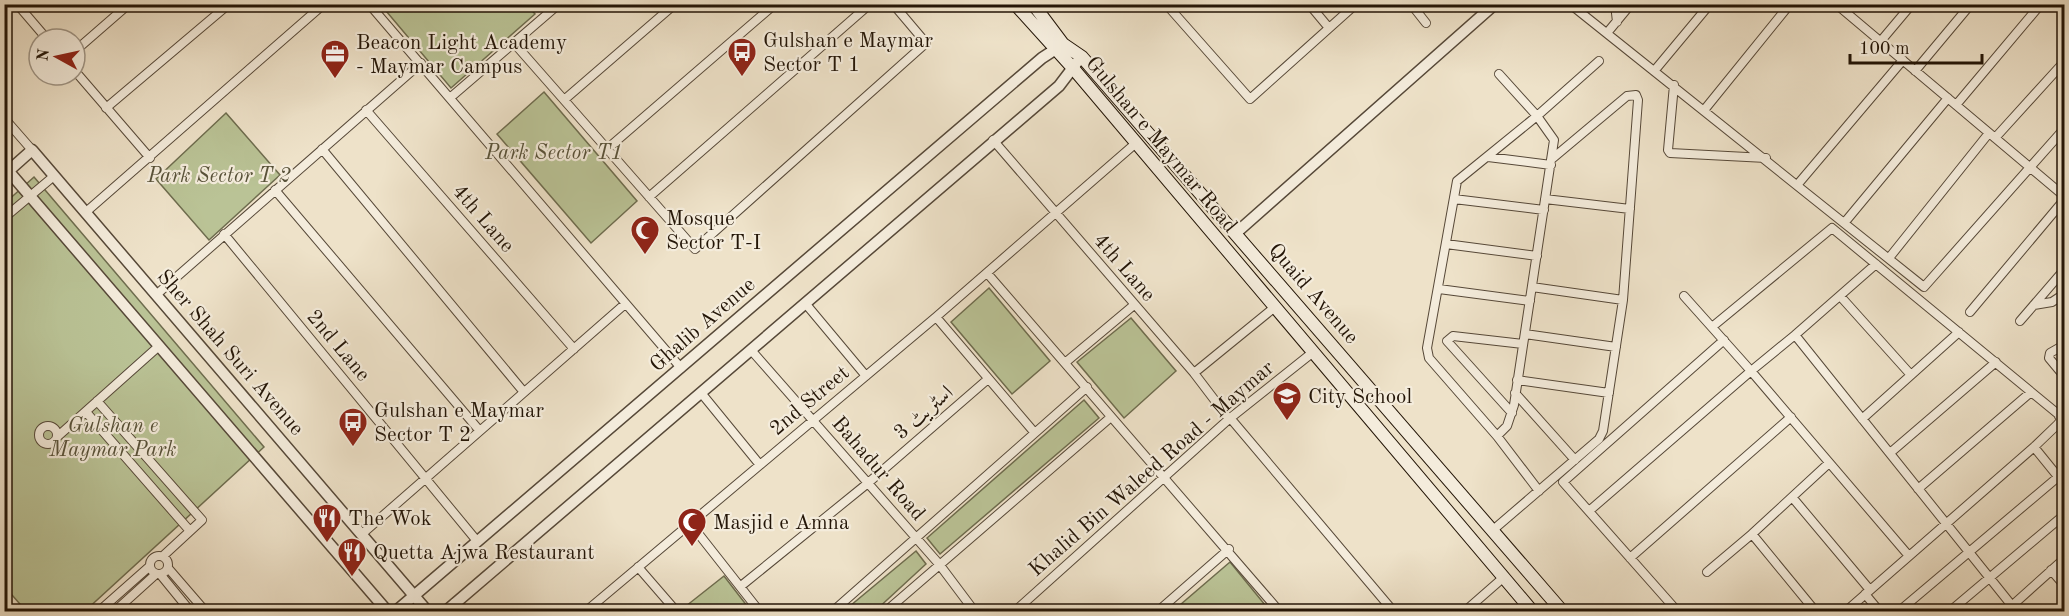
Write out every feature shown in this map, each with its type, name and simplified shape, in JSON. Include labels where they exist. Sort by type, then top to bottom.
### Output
[{"type":"main road","name":"Gulshan e Maymar Road","points":[[1016,4],[1059,48],[1072,67],[1312,353],[1533,612]]},
{"type":"main road","name":"Quaid Avenue","points":[[1033,4],[1059,48],[1083,57],[1563,612]]},
{"type":"street","points":[[87,41],[129,4]]},
{"type":"street","points":[[106,108],[230,4]]},
{"type":"street","points":[[86,212],[324,4]]},
{"type":"street","points":[[369,4],[681,368]]},
{"type":"street","points":[[564,100],[675,4]]},
{"type":"street","points":[[608,149],[775,4]]},
{"type":"street","points":[[649,197],[870,4]]},
{"type":"street","points":[[514,43],[695,249],[926,43],[893,4]]},
{"type":"street","points":[[1166,4],[1250,99],[1356,4]]},
{"type":"street","points":[[1309,4],[1329,28]]},
{"type":"street","points":[[1411,4],[1426,23]]},
{"type":"street","points":[[1236,232],[1495,4]]},
{"type":"street","points":[[1570,4],[1766,158],[1920,285],[1927,285],[2064,129]]},
{"type":"street","points":[[1615,4],[1617,22]]},
{"type":"street","points":[[1607,33],[1631,4]]},
{"type":"street","points":[[1655,70],[1710,4]]},
{"type":"street","points":[[1705,110],[1790,4]]},
{"type":"street","points":[[1836,4],[1847,8],[1880,42],[2064,198],[1970,312]]},
{"type":"street","points":[[1880,42],[1912,4]]},
{"type":"street","points":[[1915,71],[1971,4]]},
{"type":"street","points":[[1956,105],[2041,4]]},
{"type":"street","points":[[451,97],[556,5]]},
{"type":"street","points":[[22,6],[38,27]]},
{"type":"street","name":"Ghalib Avenue","points":[[395,612],[1042,58],[1059,48]]},
{"type":"street","points":[[445,612],[702,394],[993,140],[1059,86],[1072,67],[1083,57]]},
{"type":"street","points":[[1798,184],[1903,60]]},
{"type":"street","points":[[1539,491],[1497,436],[1427,352],[1456,185],[1461,176],[1488,157],[1599,61]]},
{"type":"street","points":[[1889,258],[1992,135],[2064,62]]},
{"type":"street","points":[[156,296],[421,63]]},
{"type":"street","points":[[1497,436],[1507,426],[1512,413],[1554,140],[1537,116],[1499,74]]},
{"type":"street","points":[[87,85],[150,158]]},
{"type":"street","points":[[1674,85],[1668,150],[1670,153],[1766,158]]},
{"type":"street","points":[[1488,157],[1552,161],[1627,96],[1636,95],[1638,100],[1623,300],[1602,436],[1494,530]]},
{"type":"street","points":[[1845,222],[1948,98]]},
{"type":"street","name":"4th Lane","points":[[366,110],[574,349]]},
{"type":"street","name":"Sher Shah Suri Avenue","points":[[4,118],[428,612]]},
{"type":"street","name":"4th Lane","points":[[993,140],[1194,373],[1230,419],[1394,612]]},
{"type":"street","name":"2nd Street","points":[[585,612],[936,317],[1136,143]]},
{"type":"street","points":[[322,149],[523,391]]},
{"type":"street","points":[[32,150],[6,171],[388,612]]},
{"type":"street","points":[[4,218],[54,176]]},
{"type":"street","points":[[275,190],[479,430]]},
{"type":"street","points":[[1454,199],[1544,210]]},
{"type":"street","points":[[1545,199],[1630,209]]},
{"type":"street","points":[[1712,327],[1829,229],[1837,230],[2058,414],[2061,420],[2034,447],[1845,612]]},
{"type":"street","name":"2nd Lane","points":[[224,234],[477,541]]},
{"type":"street","points":[[1446,244],[1536,256]]},
{"type":"street","points":[[1589,512],[1751,370],[1841,297],[1876,264]]},
{"type":"street","points":[[2020,321],[2064,270]]},
{"type":"street","points":[[987,273],[1066,362],[1162,478],[1228,549],[1280,612]]},
{"type":"street","points":[[1532,287],[1623,300]]},
{"type":"street","points":[[1439,289],[1530,301]]},
{"type":"street","points":[[2034,305],[2052,302],[2064,294]]},
{"type":"street","points":[[1684,296],[1751,370],[1909,556]]},
{"type":"street","points":[[1841,297],[1911,375]]},
{"type":"street","points":[[805,303],[866,376]]},
{"type":"street","points":[[362,534],[625,304]]},
{"type":"street","points":[[1066,362],[1134,305]]},
{"type":"street","points":[[1194,373],[1275,307]]},
{"type":"street","points":[[936,317],[1035,432]]},
{"type":"street","points":[[1862,419],[1959,332]]},
{"type":"street","points":[[1525,334],[1616,347]]},
{"type":"street","points":[[1795,335],[1990,578],[2011,610],[2064,559]]},
{"type":"street","points":[[1512,413],[1447,341],[1453,336],[1523,344]]},
{"type":"street","points":[[1678,612],[1563,482],[1724,340]]},
{"type":"street","points":[[2064,345],[2050,353],[2049,358],[2064,376]]},
{"type":"street","points":[[57,437],[159,346]]},
{"type":"street","name":"Bahadur Road","points":[[751,350],[917,538],[975,612]]},
{"type":"street","name":"Khalid Bin Waleed Road - Maymar","points":[[1014,612],[1162,478],[1312,353]]},
{"type":"street","points":[[1890,453],[1996,362]]},
{"type":"street","name":"اسٹریٹ 3","points":[[741,586],[868,483],[988,379]]},
{"type":"street","points":[[1517,380],[1609,393]]},
{"type":"street","points":[[831,612],[1087,387]]},
{"type":"street","points":[[1918,489],[2031,392]]},
{"type":"street","points":[[1515,393],[1575,460]]},
{"type":"street","points":[[702,394],[759,465]]},
{"type":"street","points":[[98,401],[202,520],[163,556],[154,557],[150,566],[98,612]]},
{"type":"street","points":[[86,412],[190,531]]},
{"type":"street","points":[[885,612],[1111,417]]},
{"type":"street","points":[[1630,558],[1791,417]]},
{"type":"street","points":[[2034,447],[2064,484]]},
{"type":"street","points":[[1707,572],[1829,463]]},
{"type":"street","points":[[1898,612],[2058,477]]},
{"type":"street","points":[[1792,497],[1868,592],[1880,612]]},
{"type":"street","points":[[1949,612],[2064,515]]},
{"type":"street","points":[[690,523],[760,612]]},
{"type":"street","points":[[1752,534],[1816,612]]},
{"type":"street","points":[[1157,612],[1228,549]]},
{"type":"street","points":[[163,556],[167,559],[168,568],[206,612]]},
{"type":"street","points":[[150,566],[191,612]]},
{"type":"street","points":[[638,567],[677,612]]},
{"type":"street","points":[[114,612],[168,568]]},
{"type":"street","points":[[2051,570],[2064,585]]},
{"type":"street","points":[[1464,612],[1504,577]]},
{"type":"street","points":[[454,603],[463,612]]},
{"type":"green space","points":[[381,5],[527,5],[535,14],[451,88]]},
{"type":"green space","name":"Park Sector T1","points":[[544,92],[637,201],[591,243],[497,134]]},
{"type":"green space","name":"Park Sector T 2","points":[[226,113],[280,175],[209,240],[156,179]]},
{"type":"green space","name":"Gulshan e Maymar Park","points":[[34,177],[264,447],[85,611],[26,611],[5,587],[5,203]]},
{"type":"green space","points":[[989,288],[1050,361],[1012,394],[951,322]]},
{"type":"green space","points":[[1131,318],[1176,371],[1124,418],[1077,362]]},
{"type":"green space","points":[[1084,400],[1099,418],[940,554],[927,538]]},
{"type":"green space","points":[[916,551],[926,564],[875,611],[844,611]]},
{"type":"green space","points":[[1230,562],[1270,611],[1173,611]]},
{"type":"green space","points":[[724,576],[751,611],[690,611],[686,606]]},
{"type":"place","name":"Gulshan e Maymar Sector T 1","points":[[742,78]]},
{"type":"place","name":"Beacon Light Academy - Maymar Campus","points":[[335,80]]},
{"type":"place","name":"Mosque Sector T-I","points":[[645,256]]},
{"type":"place","name":"City School","points":[[1287,422]]},
{"type":"place","name":"Gulshan e Maymar Sector T 2","points":[[353,448]]},
{"type":"place","name":"The Wok","points":[[327,544]]},
{"type":"place","name":"Masjid e Amna","points":[[692,548]]},
{"type":"place","name":"Quetta Ajwa Restaurant","points":[[352,578]]}]
